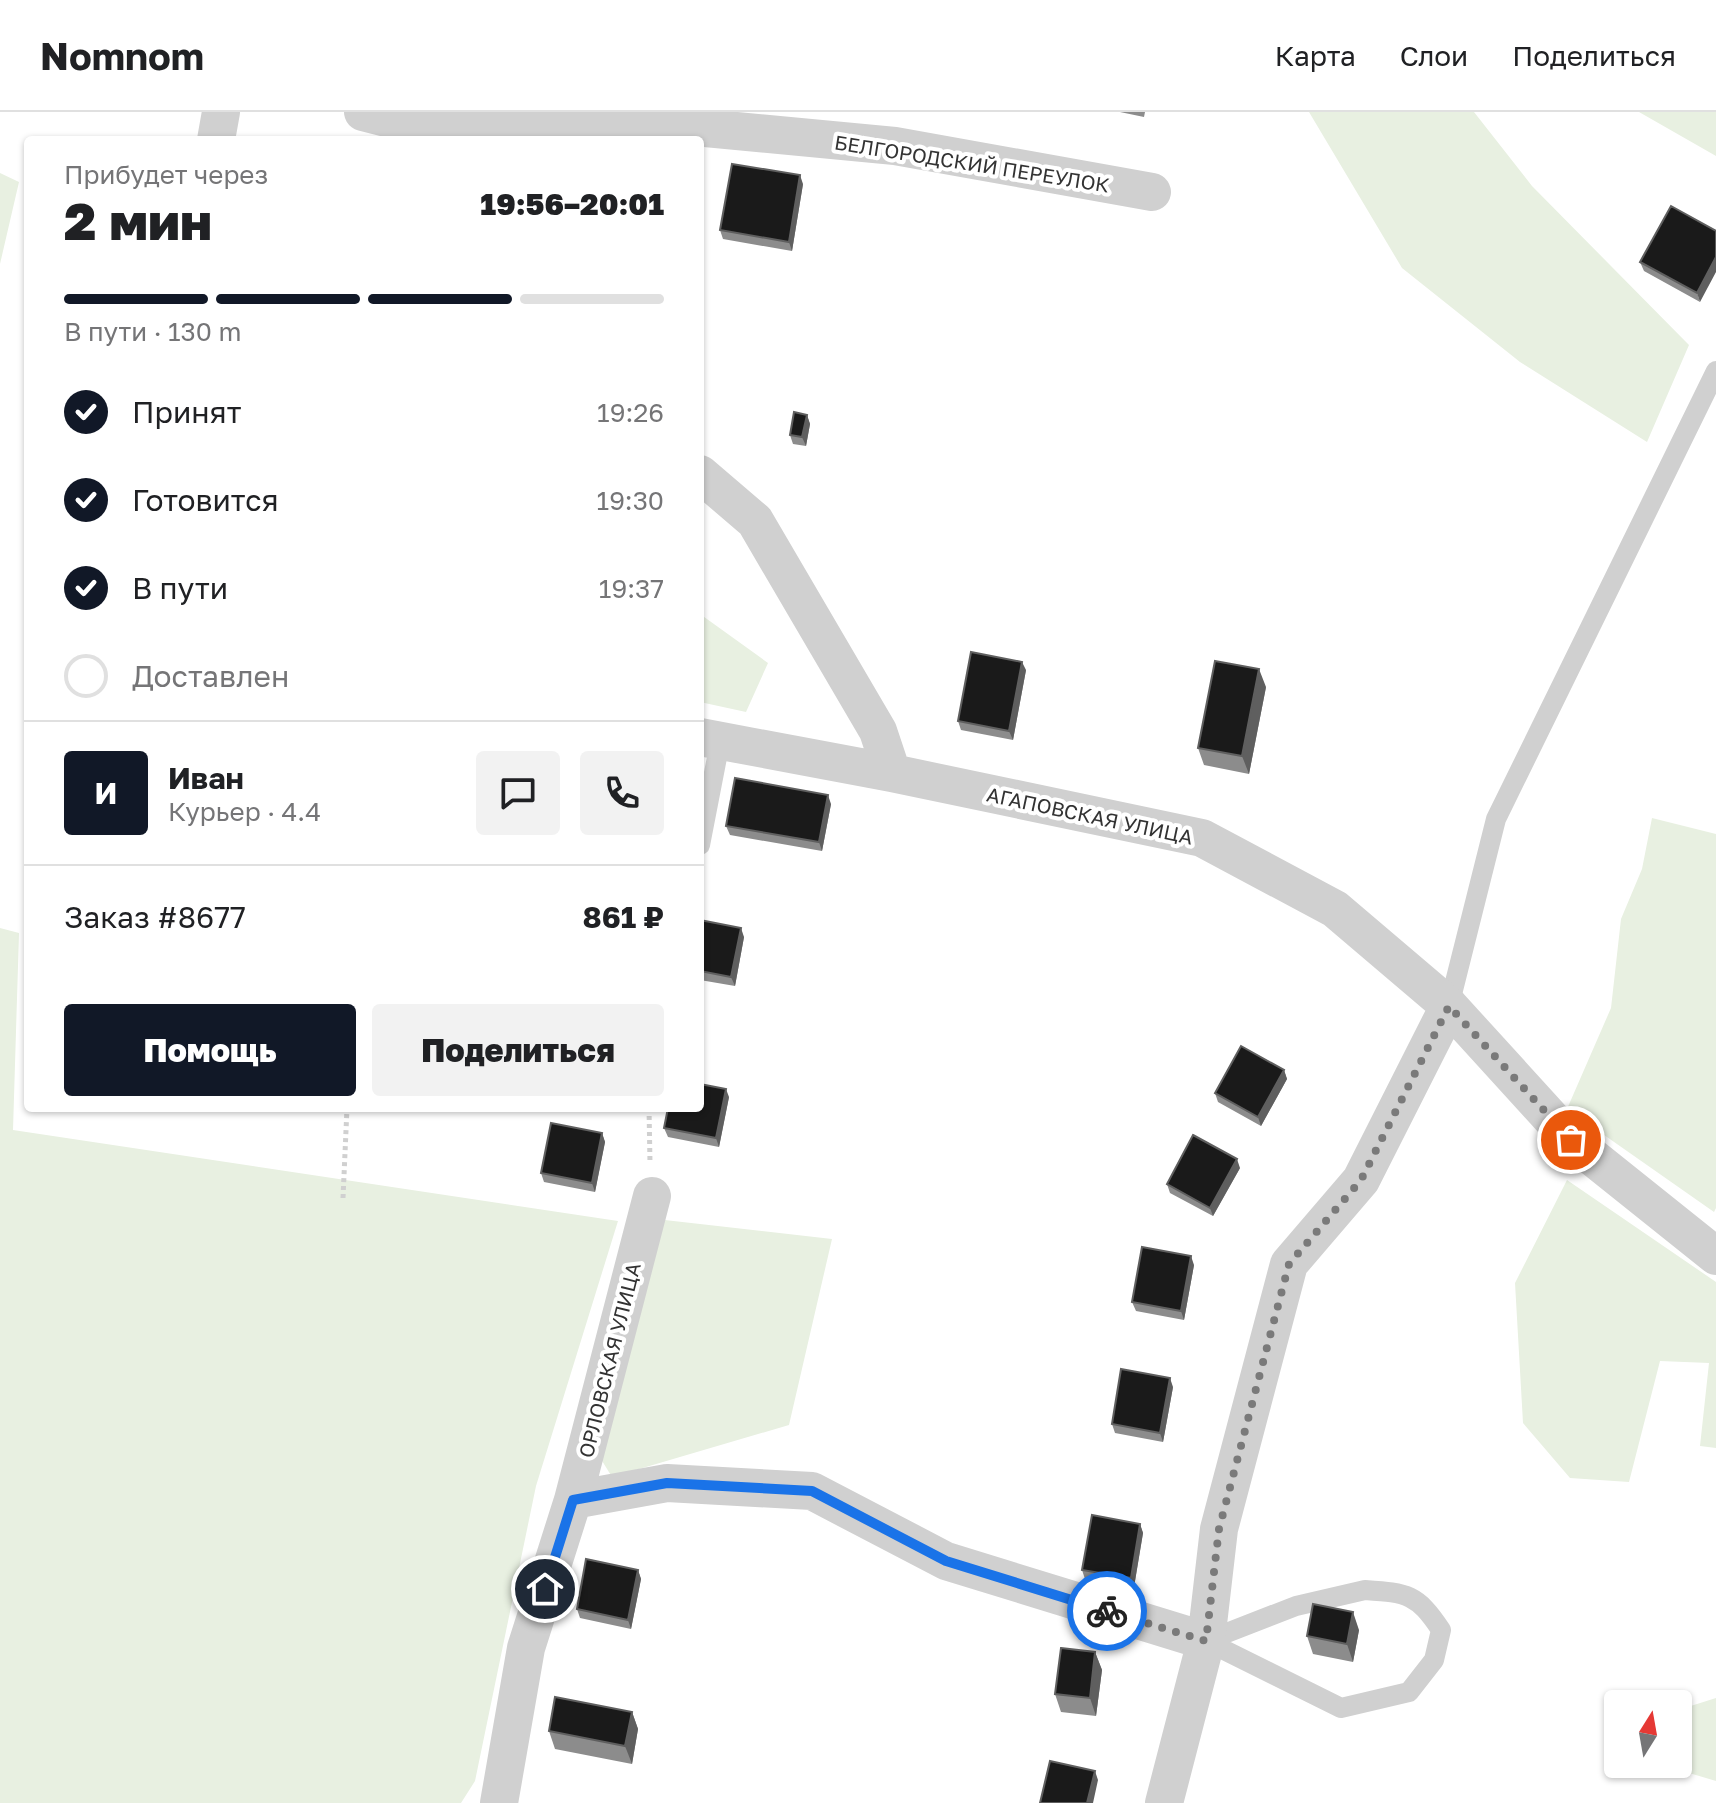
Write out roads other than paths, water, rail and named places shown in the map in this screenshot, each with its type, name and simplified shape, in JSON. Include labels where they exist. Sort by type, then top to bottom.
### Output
[{"type":"street","points":[[217,136],[221,112]]},
{"type":"street","name":"БЕЛГОРОДСКИЙ ПЕРЕУЛОК","points":[[363,112],[434,130],[619,124],[895,146],[1152,192]]},
{"type":"street","points":[[704,477],[755,521],[878,731],[892,773]]},
{"type":"street","name":"АГАПОВСКАЯ УЛИЦА","points":[[710,740],[892,773],[1202,838],[1335,909],[1449,1006],[1571,1140],[1716,1256]]},
{"type":"street","points":[[1164,1803],[1206,1641],[1219,1529],[1289,1264],[1361,1180],[1449,1006]]},
{"type":"street","name":"ОРЛОВСКАЯ УЛИЦА","points":[[499,1803],[526,1648],[573,1500],[652,1196]]},
{"type":"street","points":[[573,1500],[667,1483],[812,1491],[946,1561],[1206,1641]]},
{"type":"lane","points":[[1449,1006],[1496,819],[1716,371]]},
{"type":"lane","points":[[704,803],[710,740]]},
{"type":"lane","points":[[1365,1590],[1399,1592],[1424,1605],[1441,1630],[1434,1660],[1409,1692],[1341,1708],[1206,1641],[1296,1606],[1365,1590]]}]
